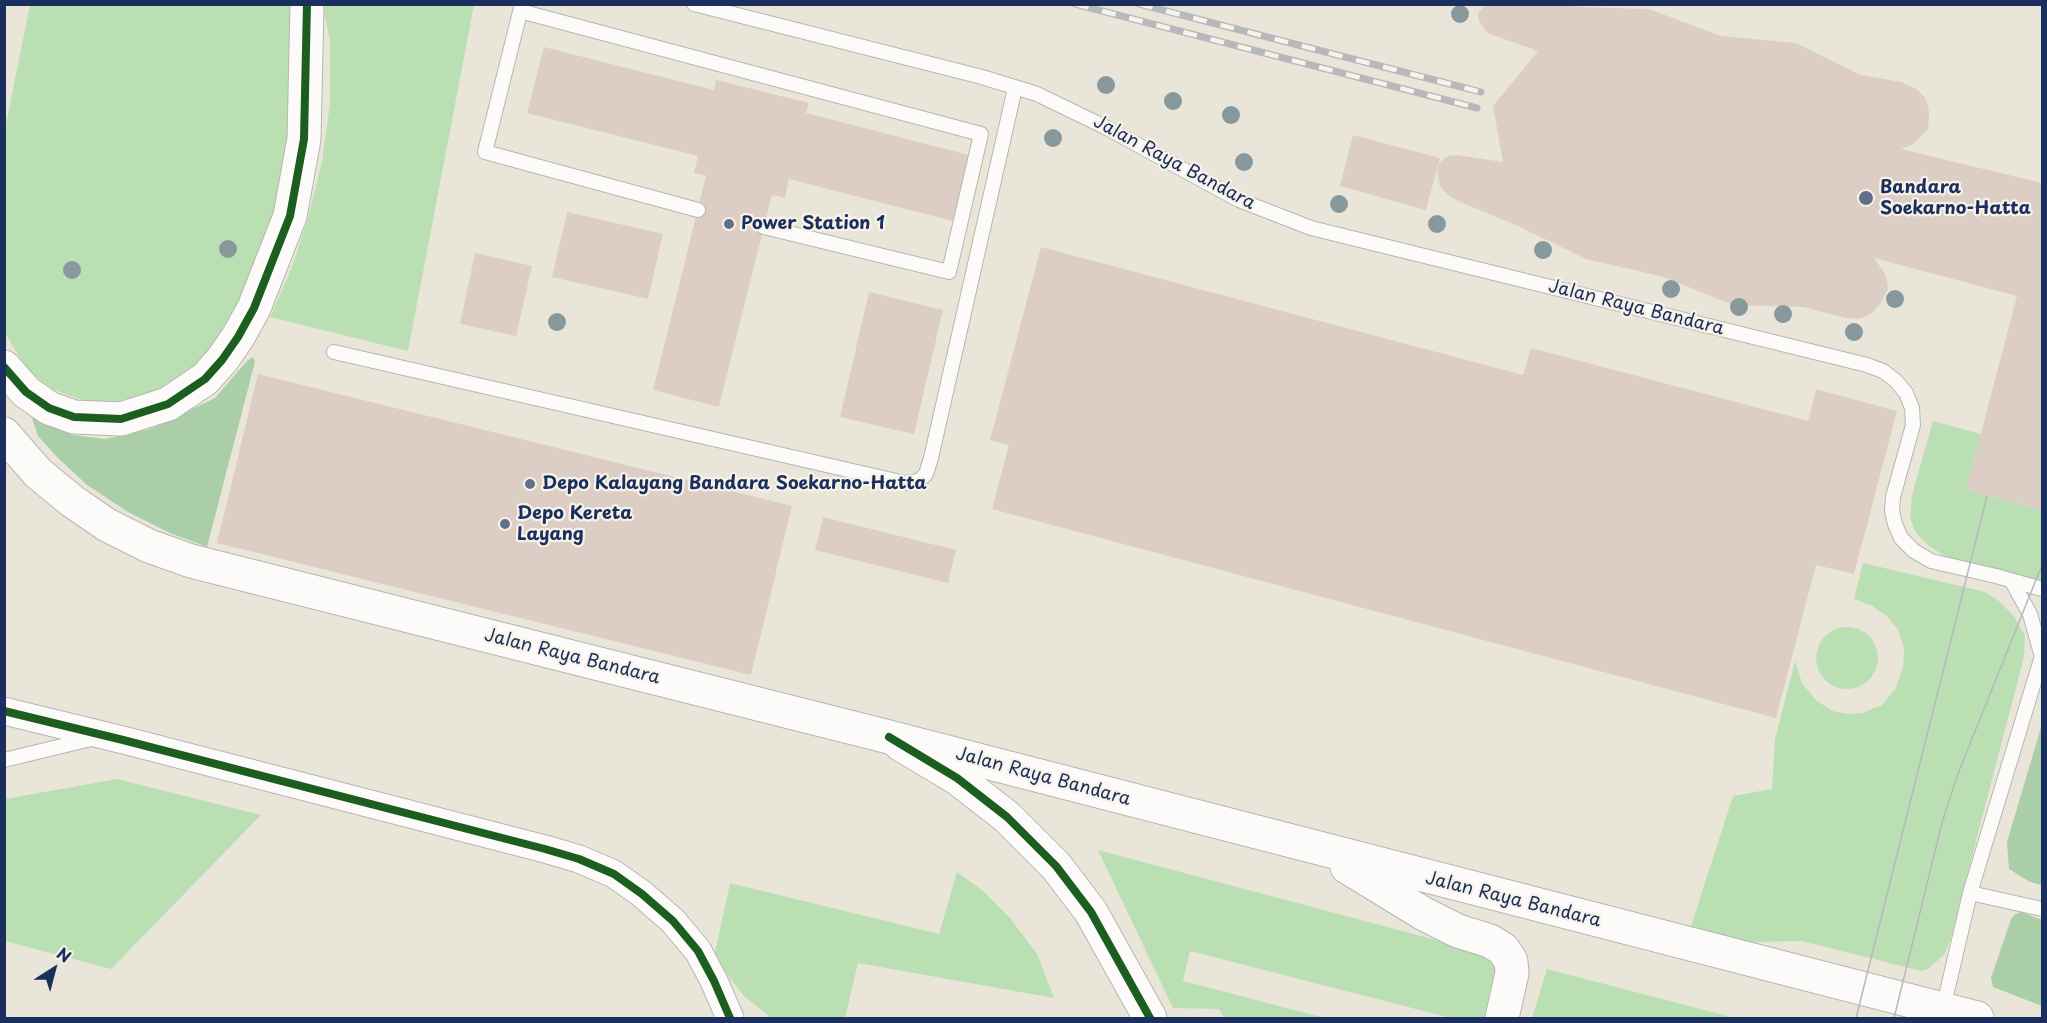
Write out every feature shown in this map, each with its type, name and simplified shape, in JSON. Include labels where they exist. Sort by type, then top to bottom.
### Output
[{"type":"main road","points":[[4,367],[26,392],[49,408],[74,417],[121,419],[168,404],[205,379],[222,360],[254,308],[290,216],[304,139],[307,4]]},
{"type":"main road","name":"Jalan Raya Bandara","points":[[4,434],[38,473],[72,501],[107,525],[149,546],[191,561],[889,737],[1977,1018]]},
{"type":"main road","points":[[889,737],[957,778],[1006,817],[1056,866],[1091,912],[1150,1018]]},
{"type":"main road","points":[[1320,850],[1424,914],[1458,931],[1490,941],[1503,949],[1511,961],[1512,973],[1505,1009]]},
{"type":"street","points":[[4,711],[579,859],[614,874],[642,894],[673,921],[698,951],[730,1018]]},
{"type":"street","points":[[1116,955],[1132,1018]]},
{"type":"lane","name":"Jalan Raya Bandara","points":[[694,4],[982,77],[1037,94],[1084,116],[1239,200],[1311,228],[1867,365],[1883,371],[1906,393],[1912,408],[1913,425],[1893,504],[1895,524],[1901,538],[1914,551],[1931,561],[2043,590]]},
{"type":"lane","points":[[698,210],[485,152],[521,8],[981,134],[949,272],[764,227]]},
{"type":"lane","points":[[334,352],[905,483],[919,481],[926,474],[932,458],[1015,88]]},
{"type":"lane","points":[[1943,1010],[1970,893],[2042,656],[2030,614],[2011,580]]},
{"type":"lane","points":[[4,760],[86,740],[123,740]]},
{"type":"lane","points":[[1970,893],[2043,909]]},
{"type":"green space","points":[[30,5],[296,5],[290,159],[276,215],[231,320],[202,361],[157,390],[118,401],[88,402],[54,390],[28,371],[5,333],[5,129]]},
{"type":"green space","points":[[323,5],[474,5],[408,351],[270,317],[291,270],[307,221],[322,162],[330,103],[330,42]]},
{"type":"green space","points":[[253,357],[255,362],[207,547],[170,533],[128,512],[87,485],[38,436],[32,418],[73,435],[105,439],[150,429],[215,398]]},
{"type":"green space","points":[[1933,421],[1981,434],[1966,490],[2042,510],[2042,584],[1948,558],[1929,546],[1916,533],[1910,518],[1912,495]]},
{"type":"green space","points":[[1863,563],[1985,592],[1998,600],[2013,615],[2025,636],[2024,657],[1951,937],[1945,954],[1928,969],[1921,971],[1802,941],[1751,942],[1690,929],[1733,796],[1772,789],[1775,739],[1795,661],[1802,683],[1816,700],[1832,711],[1848,714],[1862,713],[1882,705],[1895,689],[1903,668],[1904,648],[1898,630],[1887,616],[1872,606],[1854,599]]},
{"type":"green space","points":[[1841,627],[1853,627],[1869,636],[1876,646],[1878,658],[1876,670],[1869,680],[1853,689],[1841,689],[1830,684],[1821,675],[1816,664],[1816,652],[1821,641],[1830,632]]},
{"type":"green space","points":[[2042,724],[2042,885],[2030,882],[2009,869],[2007,842]]},
{"type":"green space","points":[[117,779],[261,815],[111,969],[5,941],[5,799]]},
{"type":"green space","points":[[1098,850],[1485,953],[1501,964],[1487,1018],[1451,1018],[1190,951],[1183,981],[1325,1018],[1224,1018],[1219,1009],[1173,1008]]},
{"type":"green space","points":[[957,872],[982,890],[1010,918],[1037,954],[1054,998],[858,963],[845,1018],[771,1018],[743,995],[714,957],[730,883],[939,934]]},
{"type":"green space","points":[[2021,912],[2042,920],[2042,1006],[1993,987],[1991,978],[2011,919]]},
{"type":"green space","points":[[1547,969],[1735,1018],[1532,1018]]},
{"type":"building","name":"Bandara Soekarno-Hatta","points":[[1486,4],[1564,4],[1579,7],[1649,9],[1721,36],[1796,43],[1861,75],[1901,82],[1917,89],[1926,99],[1929,112],[1928,129],[1912,145],[1901,149],[2042,183],[2042,510],[1966,490],[2017,296],[1874,258],[1886,275],[1888,289],[1881,303],[1872,313],[1860,319],[1845,318],[1804,307],[1733,305],[1664,277],[1586,259],[1448,195],[1440,186],[1437,170],[1440,162],[1448,156],[1457,155],[1503,162],[1493,106],[1538,51],[1487,33],[1479,21],[1478,13]]},
{"type":"building","name":"Power Station 1","points":[[544,47],[714,90],[716,80],[809,103],[806,113],[969,155],[953,221],[789,179],[785,198],[772,195],[719,407],[653,390],[706,176],[694,173],[698,156],[527,113]]},
{"type":"building","points":[[1353,135],[1440,158],[1426,210],[1340,186]]},
{"type":"building","points":[[567,212],[663,234],[648,299],[552,277]]},
{"type":"building","points":[[1041,247],[1523,375],[1531,348],[1808,421],[1816,389],[1897,411],[1854,574],[1816,565],[1776,718],[992,509],[1009,445],[990,440]]},
{"type":"building","points":[[475,253],[532,266],[516,336],[460,324]]},
{"type":"building","points":[[869,292],[943,310],[914,434],[840,417]]},
{"type":"building","name":"Depo Kereta Layang","points":[[258,374],[792,506],[751,675],[217,543]]},
{"type":"building","points":[[823,517],[956,550],[948,583],[815,550]]},
{"type":"tram line","points":[[1856,1018],[1987,496]]},
{"type":"tram line","points":[[1894,1018],[1942,823],[1957,776],[2042,565]]},
{"type":"railway","points":[[1075,4],[1477,108]]},
{"type":"railway","points":[[1139,4],[1481,92]]},
{"type":"cycle path","points":[[4,367],[26,392],[49,408],[74,417],[121,419],[168,404],[205,379],[222,360],[254,308],[290,216],[304,139],[307,4]]},
{"type":"cycle path","points":[[4,711],[579,859],[614,874],[642,894],[673,921],[698,951],[730,1018]]},
{"type":"cycle path","points":[[889,737],[957,778],[1007,817],[1056,866],[1091,912],[1150,1018]]},
{"type":"place","name":"Bandara Soekarno-Hatta","points":[[1866,198]]},
{"type":"place","name":"Power Station 1","points":[[729,224]]},
{"type":"place","name":"Depo Kalayang Bandara Soekarno-Hatta","points":[[530,484]]},
{"type":"place","name":"Depo Kereta Layang","points":[[505,524]]}]
